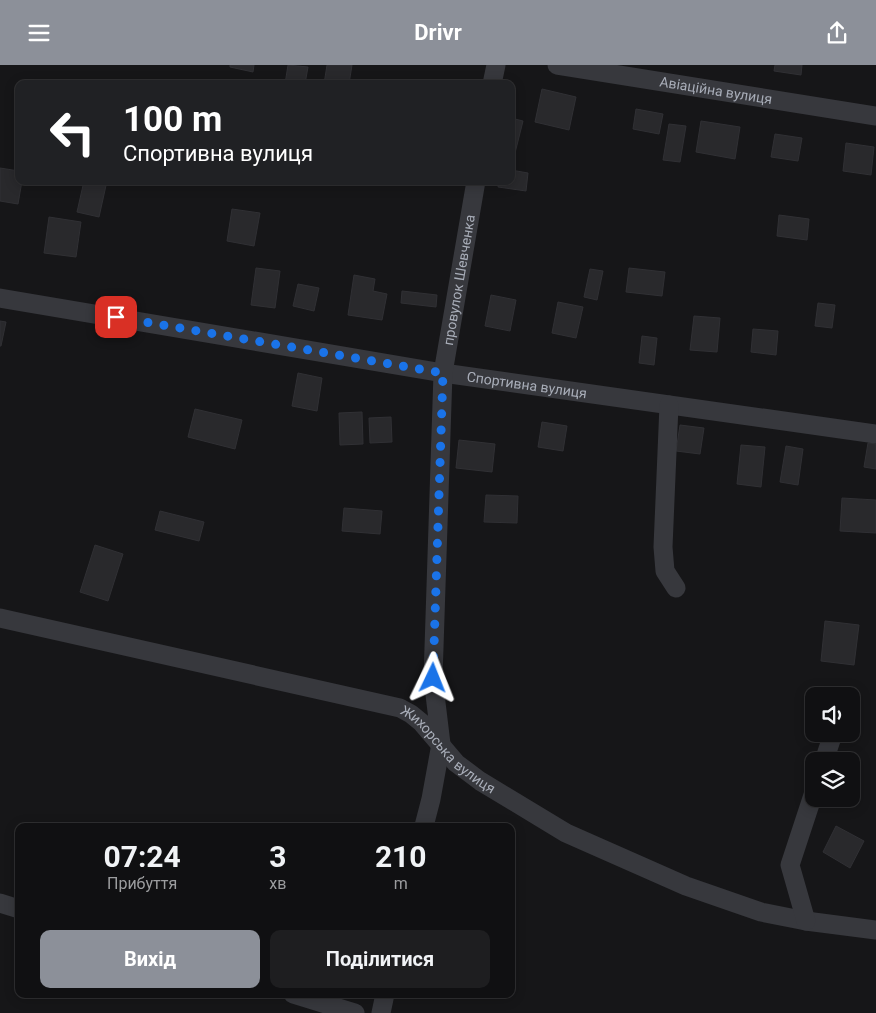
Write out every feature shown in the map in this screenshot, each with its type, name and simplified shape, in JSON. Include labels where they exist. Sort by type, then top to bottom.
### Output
[{"type":"street","points":[[493,80],[496,65]]},
{"type":"street","name":"Авіаційна вулиця","points":[[557,65],[876,116]]},
{"type":"street","name":"провулок Шевченка","points":[[425,823],[441,744],[433,678],[443,373],[475,185]]},
{"type":"street","name":"Спортивна вулиця","points":[[0,298],[443,373],[876,434]]},
{"type":"street","points":[[669,405],[663,547],[665,571],[676,588]]},
{"type":"street","name":"Жихорська вулиця","points":[[0,618],[400,708],[422,723],[456,763],[480,781],[566,833],[686,886],[762,912],[806,921],[876,930]]},
{"type":"street","points":[[806,921],[790,865],[809,807]]},
{"type":"street","points":[[0,903],[15,908]]},
{"type":"street","points":[[306,998],[355,1013]]},
{"type":"street","points":[[381,1013],[384,998]]},
{"type":"building","points":[[230,65],[254,65],[253,72],[230,67]]},
{"type":"building","points":[[288,65],[308,67],[306,80],[286,80]]},
{"type":"building","points":[[327,65],[352,65],[350,80],[325,80]]},
{"type":"building","points":[[775,65],[802,65],[801,75],[774,71]]},
{"type":"building","points":[[542,89],[576,97],[569,130],[535,122]]},
{"type":"building","points":[[636,109],[663,114],[659,134],[633,129]]},
{"type":"building","points":[[515,119],[523,121],[515,153]]},
{"type":"building","points":[[701,121],[740,127],[735,159],[696,152]]},
{"type":"building","points":[[669,124],[686,126],[680,162],[663,160]]},
{"type":"building","points":[[775,134],[802,138],[798,161],[771,157]]},
{"type":"building","points":[[846,143],[874,147],[871,175],[843,171]]},
{"type":"building","points":[[0,168],[15,170],[15,185],[21,185],[18,204],[0,201]]},
{"type":"building","points":[[515,171],[528,173],[526,191],[498,187],[498,185],[515,185]]},
{"type":"building","points":[[83,185],[106,185],[99,217],[77,212]]},
{"type":"building","points":[[232,209],[260,213],[254,246],[227,241]]},
{"type":"building","points":[[779,215],[809,219],[807,240],[777,236]]},
{"type":"building","points":[[49,217],[81,222],[76,257],[44,253]]},
{"type":"building","points":[[256,268],[280,271],[275,308],[251,305]]},
{"type":"building","points":[[629,268],[665,272],[662,296],[626,292]]},
{"type":"building","points":[[590,269],[603,271],[597,300],[584,297]]},
{"type":"building","points":[[354,275],[375,279],[373,291],[387,294],[382,320],[348,315]]},
{"type":"building","points":[[298,284],[319,288],[314,311],[293,306]]},
{"type":"building","points":[[402,291],[437,295],[436,307],[401,303]]},
{"type":"building","points":[[491,295],[516,300],[510,331],[485,326]]},
{"type":"building","points":[[558,302],[583,307],[576,338],[552,333]]},
{"type":"building","points":[[818,303],[835,305],[832,328],[815,326]]},
{"type":"building","points":[[694,316],[720,318],[717,352],[690,350]]},
{"type":"building","points":[[0,321],[6,322],[1,346],[0,346]]},
{"type":"building","points":[[753,329],[778,331],[776,355],[751,352]]},
{"type":"building","points":[[642,336],[657,338],[654,365],[639,363]]},
{"type":"building","points":[[298,373],[322,378],[317,411],[292,406]]},
{"type":"building","points":[[195,409],[242,420],[235,449],[188,437]]},
{"type":"building","points":[[362,412],[363,444],[340,445],[339,413]]},
{"type":"building","points":[[391,417],[392,442],[370,443],[369,418]]},
{"type":"building","points":[[542,422],[567,426],[563,451],[538,447]]},
{"type":"building","points":[[680,425],[704,428],[700,454],[676,451]]},
{"type":"building","points":[[459,440],[495,444],[492,472],[456,468]]},
{"type":"building","points":[[868,443],[876,444],[876,469],[864,467]]},
{"type":"building","points":[[741,445],[765,447],[761,487],[737,484]]},
{"type":"building","points":[[786,446],[803,449],[798,485],[780,482]]},
{"type":"building","points":[[486,495],[518,496],[517,523],[484,522]]},
{"type":"building","points":[[842,498],[876,500],[876,533],[840,531]]},
{"type":"building","points":[[344,508],[382,511],[380,534],[342,531]]},
{"type":"building","points":[[160,511],[204,522],[199,541],[155,530]]},
{"type":"building","points":[[95,545],[123,554],[108,601],[80,592]]},
{"type":"building","points":[[825,621],[859,625],[854,665],[821,661]]},
{"type":"building","points":[[836,826],[864,841],[850,868],[823,852]]},
{"type":"route","points":[[116,317],[443,373],[433,678]]}]
